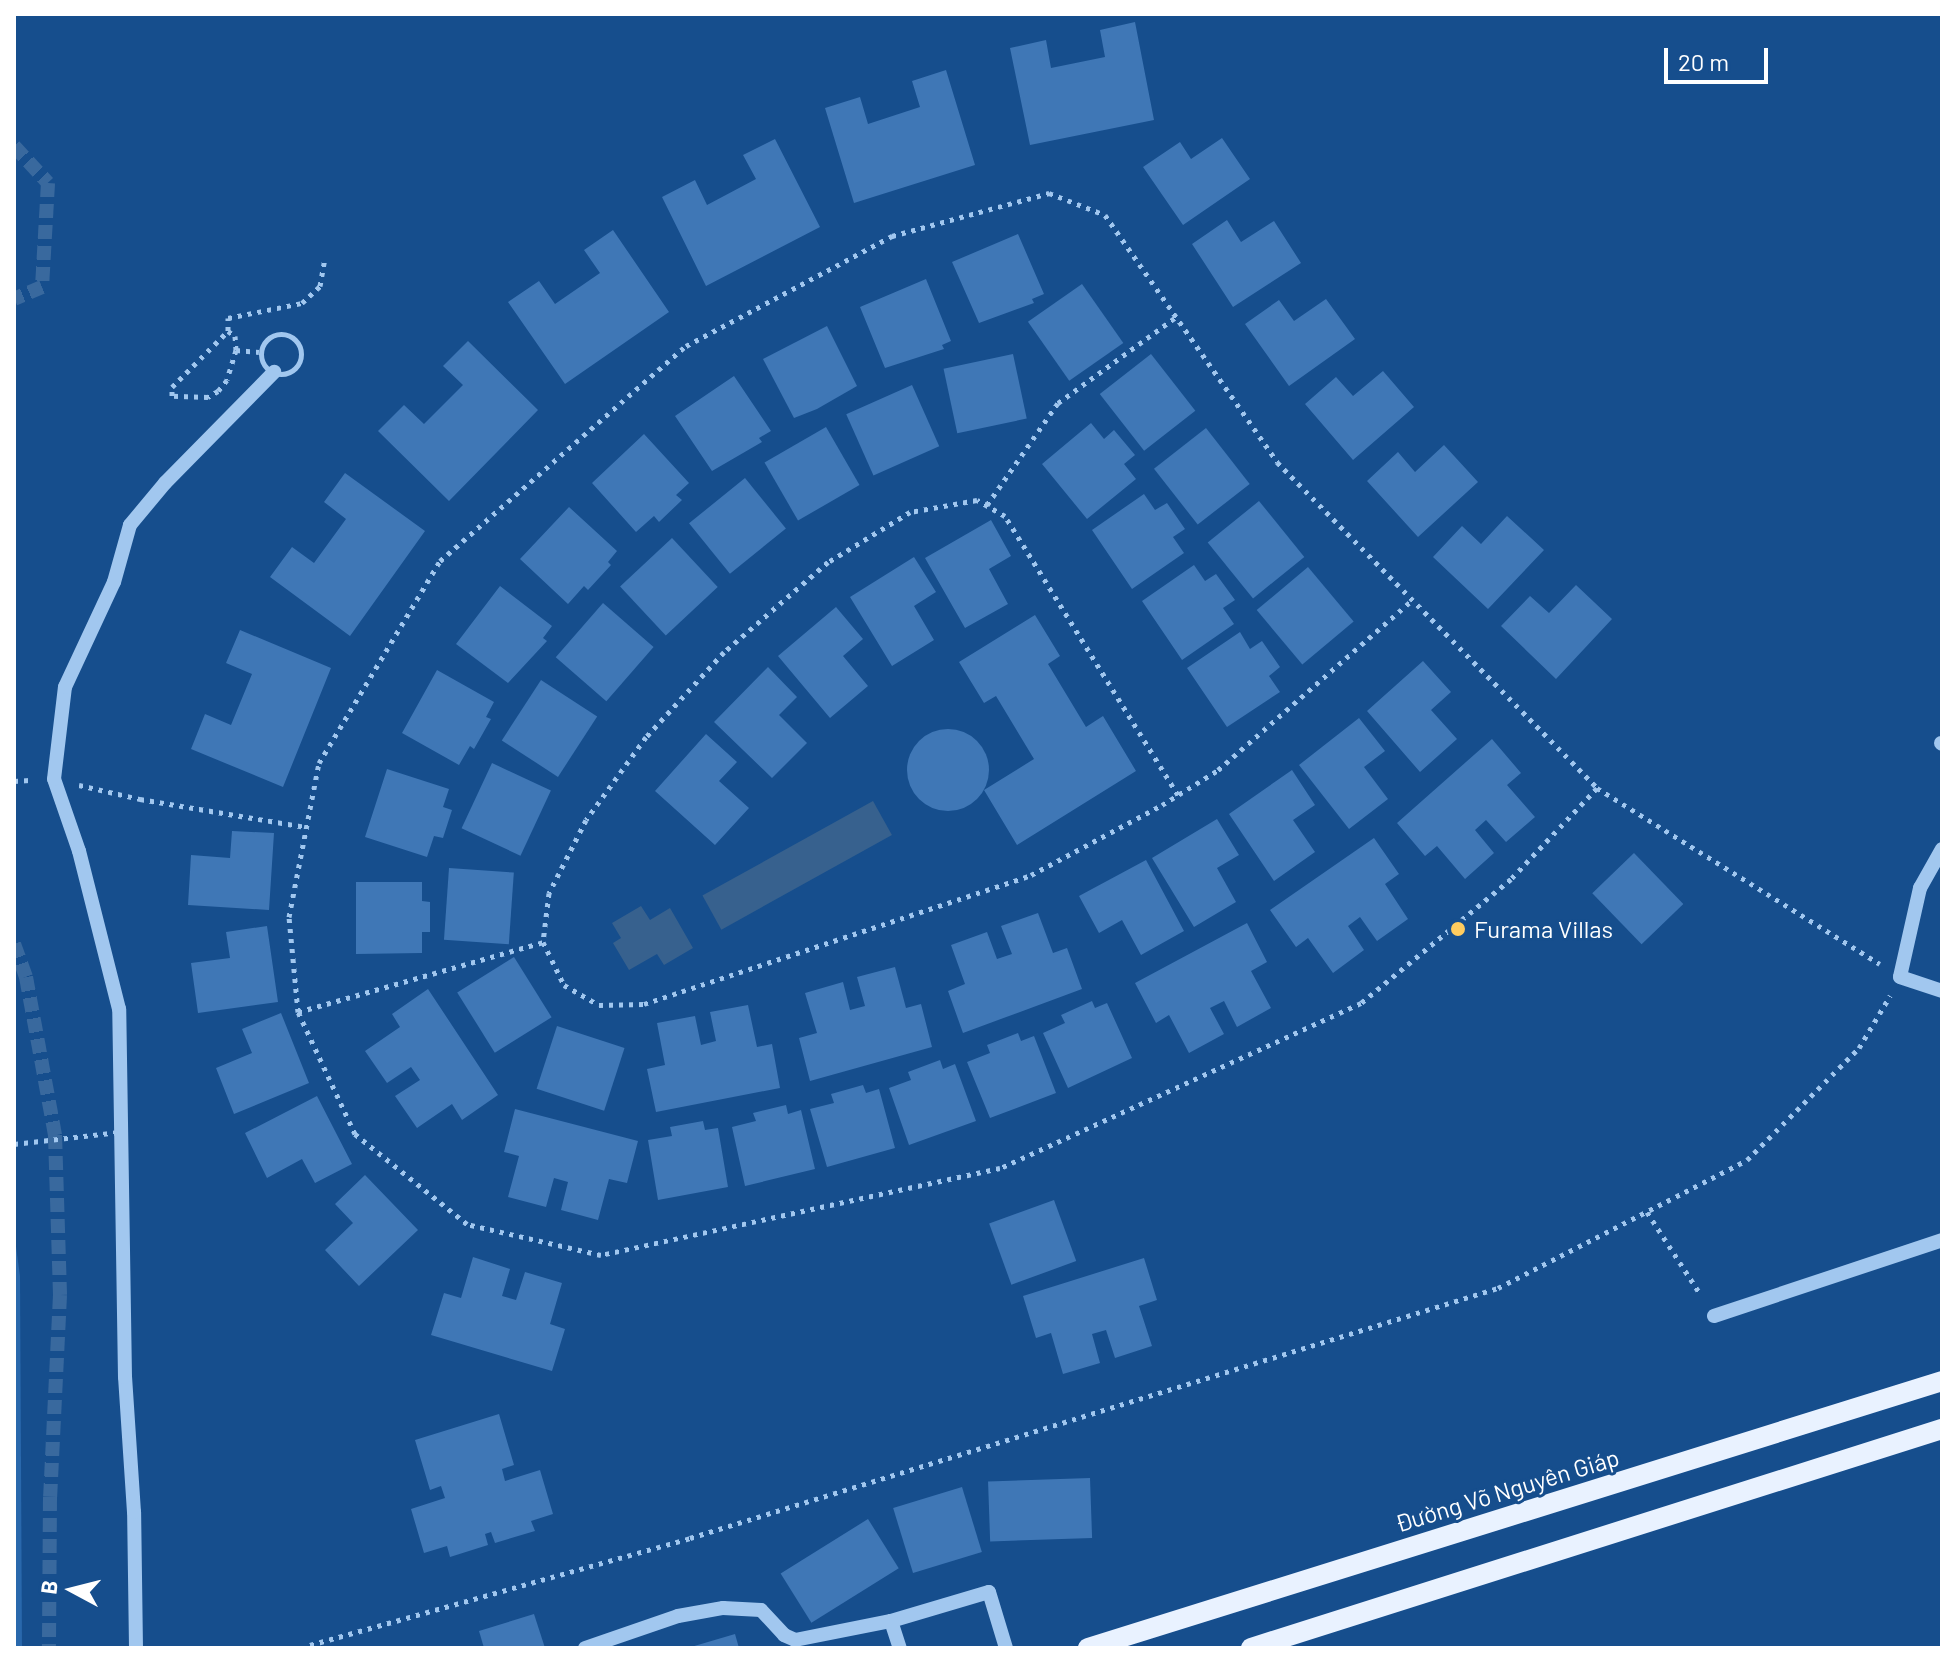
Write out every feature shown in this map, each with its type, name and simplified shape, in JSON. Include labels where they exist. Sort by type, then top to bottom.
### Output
[{"type":"main road","name":"Đường Võ Nguyên Giáp","points":[[1088,1648],[1942,1381]]},
{"type":"main road","points":[[1251,1648],[1942,1429]]},
{"type":"lane","points":[[136,1648],[119,1132],[119,1009],[79,851],[54,779],[65,687],[114,582],[130,525],[165,483],[274,372]]},
{"type":"lane","points":[[1942,849],[1920,888],[1900,977],[1942,991]]},
{"type":"lane","points":[[1714,1316],[1942,1240]]},
{"type":"lane","points":[[585,1648],[678,1616],[723,1608],[761,1610],[784,1635],[795,1640],[891,1621],[989,1592],[1006,1648]]},
{"type":"lane","points":[[891,1621],[900,1648]]},
{"type":"path","points":[[310,1645],[690,1538],[1498,1288],[1747,1160],[1859,1048],[1900,977],[1597,788],[1277,462],[1105,215],[1049,193],[892,236],[686,346],[440,561],[319,763],[289,917],[298,1012],[355,1134],[467,1224],[601,1255],[1000,1168],[1361,1003],[1511,879],[1597,788]]},
{"type":"path","points":[[228,331],[235,336],[236,350],[227,380],[218,391],[208,397],[172,396],[172,387],[228,331],[228,318],[302,303],[320,286],[325,257]]},
{"type":"path","points":[[987,505],[1058,403],[1176,317]]},
{"type":"path","points":[[236,350],[262,353]]},
{"type":"path","points":[[1178,795],[1005,516],[977,500],[910,512],[828,562],[724,652],[646,737],[586,820],[549,893],[543,942],[564,985],[599,1005],[644,1004],[1031,875],[1178,795],[1218,770],[1412,600]]},
{"type":"path","points":[[54,779],[140,799],[306,827]]},
{"type":"path","points":[[298,1012],[543,942]]},
{"type":"path","points":[[14,1144],[119,1132]]},
{"type":"path","points":[[1647,1212],[1714,1316]]},
{"type":"shaded area","points":[[873,801],[892,835],[721,930],[702,896]]},
{"type":"shaded area","points":[[641,906],[650,920],[670,908],[693,948],[664,965],[657,954],[629,970],[613,943],[621,938],[612,923]]},
{"type":"shaded area","points":[[14,1232],[20,1276],[22,1648],[14,1648]]},
{"type":"building","points":[[1135,22],[1154,120],[1030,145],[1010,48],[1046,40],[1051,68],[1105,57],[1100,30]]},
{"type":"building","points":[[946,70],[975,165],[854,203],[825,108],[860,97],[868,124],[920,107],[912,81]]},
{"type":"building","points":[[1222,138],[1250,179],[1183,225],[1143,167],[1180,142],[1191,159]]},
{"type":"building","points":[[775,139],[820,227],[706,286],[662,197],[695,180],[707,205],[756,179],[743,155]]},
{"type":"building","points":[[1227,220],[1241,242],[1274,221],[1301,263],[1233,307],[1192,244]]},
{"type":"building","points":[[613,230],[669,312],[565,384],[508,302],[539,281],[555,304],[600,273],[584,250]]},
{"type":"building","points":[[1018,234],[1044,294],[1032,299],[1034,303],[979,323],[952,262]]},
{"type":"building","points":[[926,279],[951,341],[942,345],[944,349],[885,368],[860,307]]},
{"type":"building","points":[[1082,284],[1123,343],[1069,381],[1028,322]]},
{"type":"building","points":[[1326,299],[1355,339],[1289,386],[1245,324],[1279,300],[1294,321]]},
{"type":"building","points":[[827,326],[857,386],[794,418],[763,359]]},
{"type":"building","points":[[468,341],[538,410],[449,501],[378,431],[404,405],[424,424],[463,385],[443,366]]},
{"type":"building","points":[[1013,354],[1027,419],[957,433],[944,369]]},
{"type":"building","points":[[1151,354],[1195,411],[1144,451],[1100,394]]},
{"type":"building","points":[[1383,371],[1414,407],[1353,460],[1305,404],[1336,377],[1353,396]]},
{"type":"building","points":[[734,376],[771,431],[759,438],[762,442],[712,471],[675,416]]},
{"type":"building","points":[[912,385],[939,446],[873,475],[846,414]]},
{"type":"building","points":[[1091,423],[1104,439],[1114,430],[1135,455],[1124,464],[1136,479],[1087,519],[1042,464]]},
{"type":"building","points":[[826,427],[860,485],[798,521],[765,463]]},
{"type":"building","points":[[1206,428],[1250,484],[1198,525],[1154,469]]},
{"type":"building","points":[[644,434],[689,483],[676,495],[682,500],[659,522],[654,516],[636,532],[592,483]]},
{"type":"building","points":[[1444,445],[1478,482],[1418,537],[1367,481],[1398,452],[1415,472]]},
{"type":"building","points":[[345,473],[425,531],[350,636],[270,577],[292,547],[314,563],[346,519],[324,502]]},
{"type":"building","points":[[745,478],[786,529],[730,574],[689,523]]},
{"type":"building","points":[[1144,494],[1155,510],[1167,503],[1185,529],[1173,537],[1184,553],[1132,589],[1092,530]]},
{"type":"building","points":[[1259,501],[1304,557],[1253,598],[1208,543]]},
{"type":"building","points":[[569,507],[617,551],[608,562],[611,565],[588,590],[584,586],[568,604],[520,559]]},
{"type":"building","points":[[1507,516],[1544,550],[1488,609],[1433,557],[1462,526],[1481,544]]},
{"type":"building","points":[[991,520],[1011,556],[989,569],[1008,604],[965,628],[925,558]]},
{"type":"building","points":[[672,538],[718,587],[666,635],[620,586]]},
{"type":"building","points":[[914,557],[936,592],[914,606],[934,640],[892,666],[850,597]]},
{"type":"building","points":[[1194,565],[1205,581],[1216,574],[1235,600],[1223,608],[1234,624],[1182,660],[1142,601]]},
{"type":"building","points":[[1308,567],[1354,621],[1302,664],[1257,610]]},
{"type":"building","points":[[1576,585],[1612,619],[1556,679],[1501,626],[1530,596],[1549,613]]},
{"type":"building","points":[[500,586],[552,626],[543,638],[547,641],[508,683],[456,644]]},
{"type":"building","points":[[603,603],[654,647],[606,701],[556,657]]},
{"type":"building","points":[[836,607],[863,639],[843,656],[868,686],[830,718],[778,656]]},
{"type":"building","points":[[1035,615],[1060,656],[1048,664],[1086,727],[1103,716],[1136,771],[1017,845],[984,790],[1034,759],[996,696],[984,703],[959,662]]},
{"type":"building","points":[[240,630],[331,668],[283,787],[191,749],[205,714],[231,725],[252,674],[226,663]]},
{"type":"building","points":[[1240,632],[1250,649],[1262,641],[1280,667],[1269,676],[1280,692],[1227,727],[1187,668]]},
{"type":"building","points":[[1423,661],[1451,692],[1431,710],[1457,739],[1420,772],[1367,711]]},
{"type":"building","points":[[768,667],[797,697],[779,715],[807,743],[772,778],[714,722]]},
{"type":"building","points":[[437,670],[494,702],[486,717],[491,719],[474,749],[470,746],[459,765],[402,733]]},
{"type":"building","points":[[541,680],[597,716],[558,777],[502,740]]},
{"type":"building","points":[[1359,718],[1385,751],[1364,767],[1388,799],[1349,829],[1299,765]]},
{"type":"building","points":[[948,729],[964,732],[977,741],[986,754],[989,770],[986,786],[977,799],[964,808],[948,811],[932,808],[919,799],[910,786],[907,770],[910,754],[919,741],[932,732]]},
{"type":"building","points":[[706,734],[737,762],[719,781],[749,808],[715,845],[655,791]]},
{"type":"building","points":[[1492,739],[1521,773],[1507,785],[1535,817],[1506,842],[1486,820],[1475,830],[1494,853],[1465,879],[1437,846],[1425,856],[1397,823]]},
{"type":"building","points":[[492,763],[551,790],[520,856],[462,828]]},
{"type":"building","points":[[387,769],[449,789],[443,807],[452,810],[443,838],[434,836],[427,857],[365,837]]},
{"type":"building","points":[[1292,770],[1315,805],[1293,820],[1315,852],[1274,881],[1229,814]]},
{"type":"building","points":[[1217,819],[1239,855],[1217,868],[1236,902],[1194,927],[1152,858]]},
{"type":"building","points":[[232,831],[274,833],[269,910],[188,905],[191,855],[230,858]]},
{"type":"building","points":[[1374,838],[1399,874],[1385,884],[1408,919],[1377,941],[1360,917],[1348,926],[1364,950],[1333,973],[1308,938],[1296,947],[1270,910]]},
{"type":"building","points":[[1634,853],[1683,904],[1642,944],[1592,893]]},
{"type":"building","points":[[1146,860],[1184,931],[1141,955],[1122,920],[1099,933],[1079,896]]},
{"type":"building","points":[[449,868],[514,873],[509,944],[444,940]]},
{"type":"building","points":[[356,882],[422,882],[422,901],[430,902],[430,932],[422,932],[422,953],[356,954]]},
{"type":"building","points":[[1038,913],[1053,953],[1067,948],[1082,989],[963,1033],[948,991],[965,984],[951,945],[987,932],[997,959],[1012,954],[1001,926]]},
{"type":"building","points":[[1247,923],[1267,962],[1251,971],[1271,1008],[1237,1027],[1224,1001],[1210,1008],[1224,1034],[1189,1053],[1169,1015],[1156,1023],[1135,983]]},
{"type":"building","points":[[267,926],[278,1002],[198,1013],[191,963],[230,958],[226,932]]},
{"type":"building","points":[[514,957],[552,1017],[495,1053],[457,993]]},
{"type":"building","points":[[895,967],[906,1008],[921,1004],[932,1047],[810,1081],[799,1038],[817,1033],[805,993],[843,982],[850,1010],[865,1006],[857,977]]},
{"type":"building","points":[[428,989],[498,1095],[462,1120],[452,1104],[417,1128],[395,1096],[420,1080],[411,1067],[387,1083],[365,1051],[400,1027],[392,1014]]},
{"type":"building","points":[[1092,1001],[1095,1008],[1107,1003],[1132,1058],[1068,1088],[1043,1033],[1065,1023],[1061,1015]]},
{"type":"building","points":[[748,1005],[757,1047],[772,1044],[780,1088],[656,1112],[647,1069],[665,1065],[657,1023],[695,1016],[701,1045],[716,1041],[710,1012]]},
{"type":"building","points":[[281,1013],[309,1083],[234,1114],[216,1068],[252,1053],[242,1029]]},
{"type":"building","points":[[557,1026],[625,1048],[604,1111],[537,1089]]},
{"type":"building","points":[[1018,1033],[1021,1041],[1034,1036],[1056,1093],[990,1118],[967,1062],[990,1053],[987,1045]]},
{"type":"building","points":[[940,1060],[943,1069],[955,1064],[976,1121],[909,1145],[889,1088],[911,1080],[908,1072]]},
{"type":"building","points":[[863,1085],[866,1093],[879,1089],[895,1148],[827,1167],[810,1109],[834,1103],[831,1094]]},
{"type":"building","points":[[317,1096],[352,1164],[315,1183],[302,1159],[267,1178],[245,1133]]},
{"type":"building","points":[[786,1105],[788,1114],[801,1110],[815,1169],[745,1186],[732,1127],[756,1121],[753,1113]]},
{"type":"building","points":[[515,1109],[638,1141],[627,1183],[609,1179],[598,1220],[561,1210],[568,1182],[554,1178],[546,1207],[508,1197],[519,1156],[504,1152]]},
{"type":"building","points":[[703,1121],[705,1130],[718,1128],[728,1187],[658,1200],[648,1140],[672,1136],[670,1127]]},
{"type":"building","points":[[365,1175],[418,1230],[359,1286],[325,1250],[353,1223],[335,1204]]},
{"type":"building","points":[[1054,1200],[1076,1261],[1011,1285],[989,1224]]},
{"type":"building","points":[[473,1257],[510,1269],[502,1296],[516,1300],[525,1272],[562,1283],[550,1324],[565,1329],[552,1371],[431,1335],[444,1293],[461,1298]]},
{"type":"building","points":[[1144,1258],[1157,1300],[1139,1306],[1152,1346],[1115,1358],[1106,1330],[1092,1334],[1100,1363],[1063,1374],[1051,1333],[1036,1338],[1023,1296]]},
{"type":"building","points":[[499,1414],[514,1465],[502,1469],[505,1481],[540,1470],[553,1514],[531,1521],[535,1531],[495,1543],[491,1532],[485,1534],[488,1545],[450,1557],[447,1546],[424,1553],[411,1509],[445,1498],[441,1486],[430,1490],[415,1440]]},
{"type":"building","points":[[1090,1478],[1092,1538],[990,1542],[988,1482]]},
{"type":"building","points":[[962,1487],[982,1552],[913,1573],[893,1508]]},
{"type":"building","points":[[868,1519],[899,1568],[811,1623],[781,1574]]},
{"type":"building","points":[[534,1614],[545,1648],[484,1648],[479,1631]]},
{"type":"building","points":[[735,1634],[739,1648],[691,1648],[691,1647]]},
{"type":"tunnel","points":[[14,146],[48,183],[42,287],[14,299]]},
{"type":"tunnel","points":[[14,944],[26,977],[55,1135],[60,1295],[50,1497],[49,1648]]},
{"type":"place","name":"Furama Villas","points":[[1458,929]]}]
